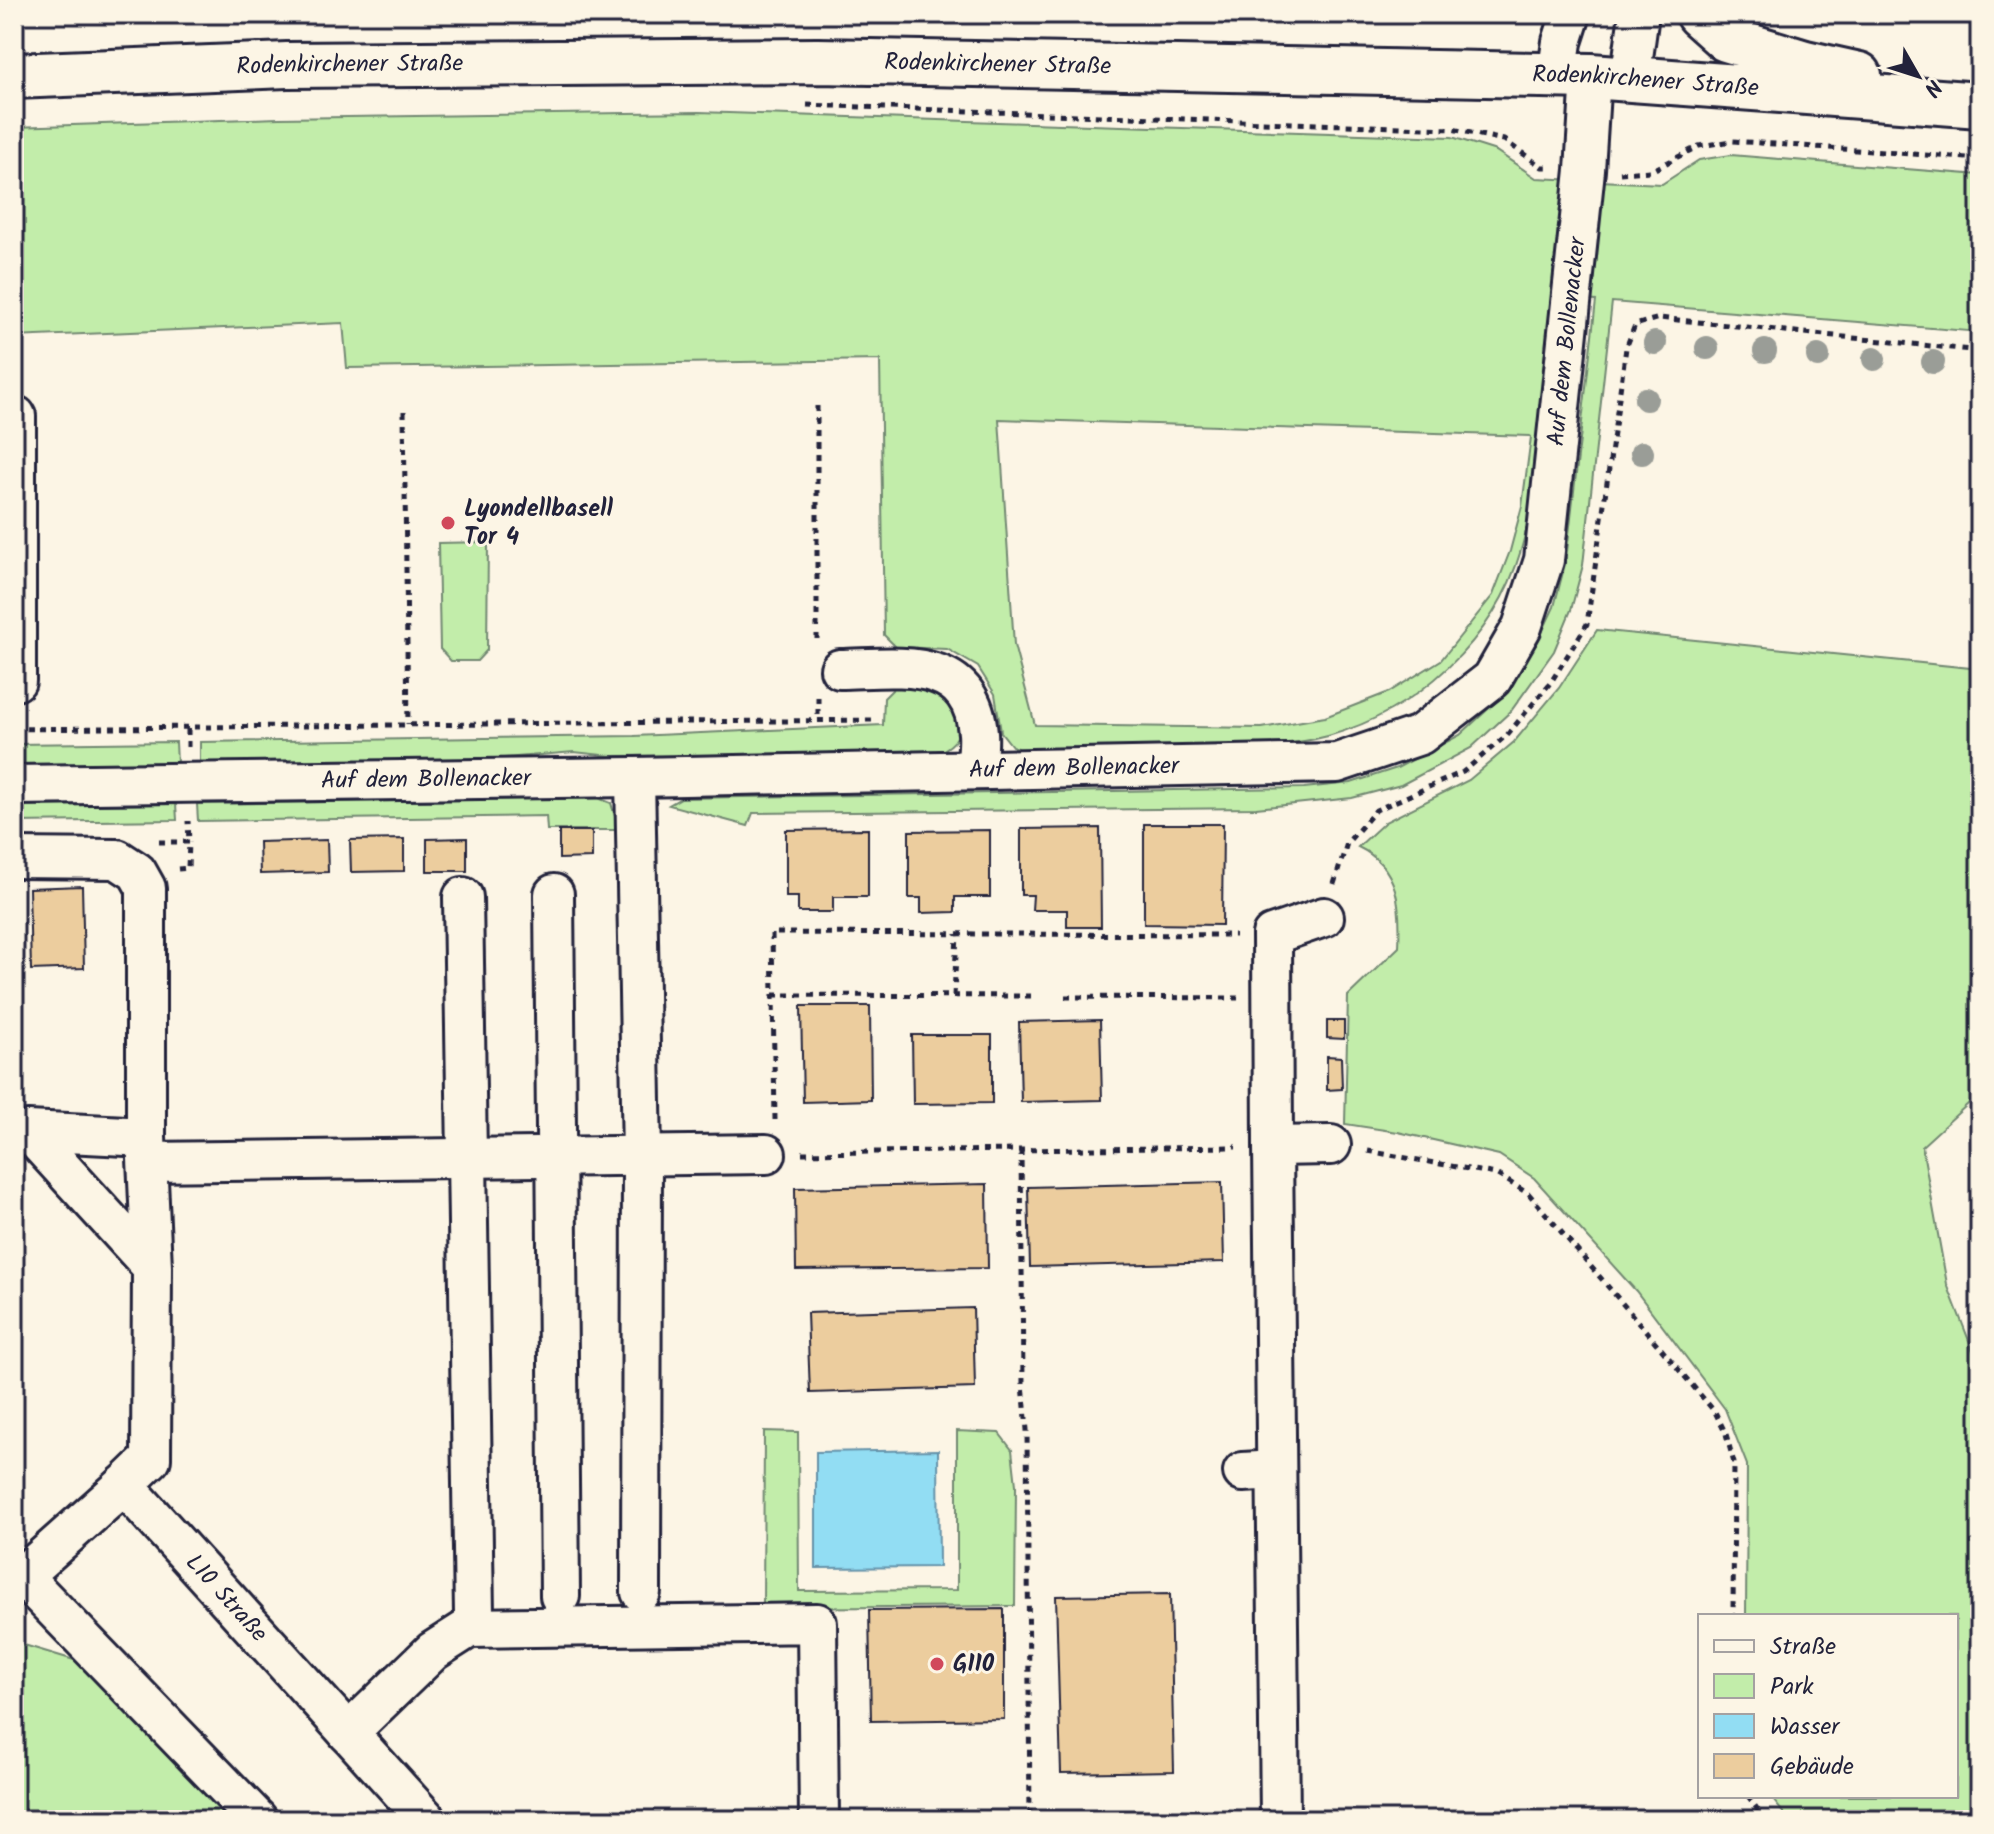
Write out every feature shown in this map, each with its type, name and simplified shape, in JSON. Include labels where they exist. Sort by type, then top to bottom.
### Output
[{"type":"main road","points":[[1698,14],[1726,39],[1964,104]]},
{"type":"main road","name":"Rodenkirchener Straße","points":[[14,76],[287,65],[818,61],[1593,77],[1964,104]]},
{"type":"street","points":[[1571,14],[1562,42],[1593,77],[1639,14]]},
{"type":"street","name":"Auf dem Bollenacker","points":[[14,785],[1337,763],[1420,735],[1492,679],[1522,627],[1544,560],[1593,77]]},
{"type":"street","points":[[16,416],[16,681]]},
{"type":"street","points":[[825,668],[923,668],[951,679],[969,700],[978,732],[976,770]]},
{"type":"street","points":[[635,777],[642,1155],[641,1592]]},
{"type":"street","points":[[14,858],[117,859],[137,872],[146,888],[147,1150],[152,1267],[151,1459],[18,1579],[258,1820]]},
{"type":"street","points":[[554,894],[560,1596]]},
{"type":"street","points":[[463,897],[474,1614]]},
{"type":"street","points":[[1280,1820],[1260,1471],[1273,1146],[1272,935],[1324,917]]},
{"type":"street","points":[[21,1131],[147,1150],[467,1158],[771,1154]]},
{"type":"street","points":[[21,1131],[152,1267]]},
{"type":"street","points":[[1273,1146],[1331,1145]]},
{"type":"street","name":"L10 Straße","points":[[124,1485],[348,1733],[420,1818]]},
{"type":"street","points":[[348,1733],[433,1651],[469,1628],[817,1623],[819,1820]]},
{"type":"path","points":[[796,105],[1452,129],[1504,140],[1542,167],[1622,173],[1651,171],[1699,146],[1733,141],[1980,159]]},
{"type":"path","points":[[1324,917],[1347,843],[1376,810],[1463,772],[1507,735],[1551,682],[1587,624],[1626,348],[1635,325],[1659,318],[1980,351]]},
{"type":"path","points":[[817,406],[825,668],[818,720]]},
{"type":"path","points":[[404,411],[408,724]]},
{"type":"path","points":[[14,729],[874,720]]},
{"type":"path","points":[[188,728],[188,743]]},
{"type":"path","points":[[177,869],[188,868],[189,842]]},
{"type":"path","points":[[1272,935],[772,933],[771,1154],[1273,1146]]},
{"type":"path","points":[[954,996],[957,934]]},
{"type":"path","points":[[773,995],[1033,996]]},
{"type":"path","points":[[1065,997],[1271,998]]},
{"type":"path","points":[[1331,1145],[1496,1174],[1529,1194],[1715,1412],[1726,1434],[1734,1463],[1733,1614]]},
{"type":"path","points":[[1021,1150],[1030,1820]]},
{"type":"path","points":[[1749,1798],[1765,1820]]},
{"type":"green space","points":[[699,112],[1452,137],[1496,151],[1536,178],[1662,184],[1699,160],[1731,155],[1980,175],[1980,332],[1612,302],[1583,565],[1571,610],[1554,651],[1511,711],[1471,748],[1401,785],[1352,798],[1256,808],[753,813],[748,826],[669,805],[681,798],[1304,788],[1351,783],[1397,768],[1460,735],[1499,699],[1537,643],[1554,607],[1566,560],[1596,301],[1558,298],[1535,489],[1521,550],[1509,583],[1472,642],[1421,690],[1361,725],[1296,742],[1228,748],[1031,754],[1012,746],[1001,732],[995,694],[978,667],[947,649],[896,647],[884,635],[880,360],[347,368],[343,323],[14,337],[14,127],[279,118]],"holes":[[[999,419],[1530,436],[1522,506],[1510,551],[1493,595],[1441,660],[1389,692],[1325,717],[1262,728],[1035,725],[1014,645]]]},
{"type":"green space","points":[[488,542],[487,650],[477,661],[451,661],[440,649],[438,543]]},
{"type":"green space","points":[[1597,630],[1980,669],[1980,1093],[1922,1146],[1947,1284],[1980,1369],[1980,1820],[1789,1820],[1772,1798],[1958,1798],[1958,1614],[1746,1614],[1747,1465],[1725,1409],[1636,1291],[1534,1178],[1499,1155],[1398,1132],[1345,1124],[1348,996],[1399,947],[1398,903],[1390,877],[1372,855],[1358,847],[1385,822],[1469,780],[1514,742],[1559,688]]},
{"type":"green space","points":[[894,688],[936,692],[958,709],[959,732],[950,746],[936,754],[612,756],[574,752],[480,760],[200,763],[200,742],[634,736],[883,725],[884,698]]},
{"type":"green space","points":[[176,742],[177,763],[14,765],[14,744]]},
{"type":"green space","points":[[598,798],[611,803],[619,830],[547,830],[546,816],[198,821],[197,804]]},
{"type":"green space","points":[[176,804],[177,820],[14,822],[14,806]]},
{"type":"green space","points":[[764,1431],[798,1432],[799,1591],[957,1590],[957,1431],[999,1433],[1012,1450],[1016,1485],[1015,1606],[763,1608]]},
{"type":"green space","points":[[14,1642],[84,1663],[230,1820],[14,1820]]},
{"type":"water","points":[[938,1450],[939,1567],[816,1568],[816,1452]]},
{"type":"building","points":[[1144,824],[1223,824],[1222,925],[1144,924]]},
{"type":"building","points":[[1100,828],[1101,927],[1067,927],[1067,910],[1032,910],[1033,895],[1021,895],[1021,829]]},
{"type":"building","points":[[868,829],[868,897],[833,897],[833,912],[798,912],[798,897],[786,897],[786,830]]},
{"type":"building","points":[[990,830],[990,897],[955,897],[955,912],[921,913],[921,898],[909,898],[909,831]]},
{"type":"building","points":[[559,831],[592,831],[592,858],[559,859]]},
{"type":"building","points":[[467,838],[467,871],[427,871],[427,839]]},
{"type":"building","points":[[404,839],[404,871],[351,872],[350,840]]},
{"type":"building","points":[[327,840],[328,872],[260,874],[259,842]]},
{"type":"building","points":[[82,886],[84,968],[31,970],[29,888]]},
{"type":"building","points":[[801,1006],[870,1006],[871,1100],[803,1102]]},
{"type":"building","points":[[1100,1020],[1102,1100],[1021,1102],[1019,1022]]},
{"type":"building","points":[[1327,1021],[1344,1021],[1344,1039],[1327,1038]]},
{"type":"building","points":[[912,1035],[992,1035],[992,1103],[913,1104]]},
{"type":"building","points":[[1327,1056],[1341,1057],[1342,1089],[1327,1090]]},
{"type":"building","points":[[1222,1182],[1224,1262],[1030,1267],[1028,1187]]},
{"type":"building","points":[[987,1184],[988,1268],[796,1270],[795,1188]]},
{"type":"building","points":[[973,1308],[975,1388],[810,1393],[807,1313]]},
{"type":"building","points":[[1170,1594],[1174,1771],[1061,1773],[1056,1596]]},
{"type":"building","name":"G110","points":[[1004,1609],[1004,1719],[871,1721],[869,1610]]},
{"type":"place","name":"Lyondellbasell Tor 4","points":[[448,523]]},
{"type":"place","name":"G110","points":[[937,1664]]}]
